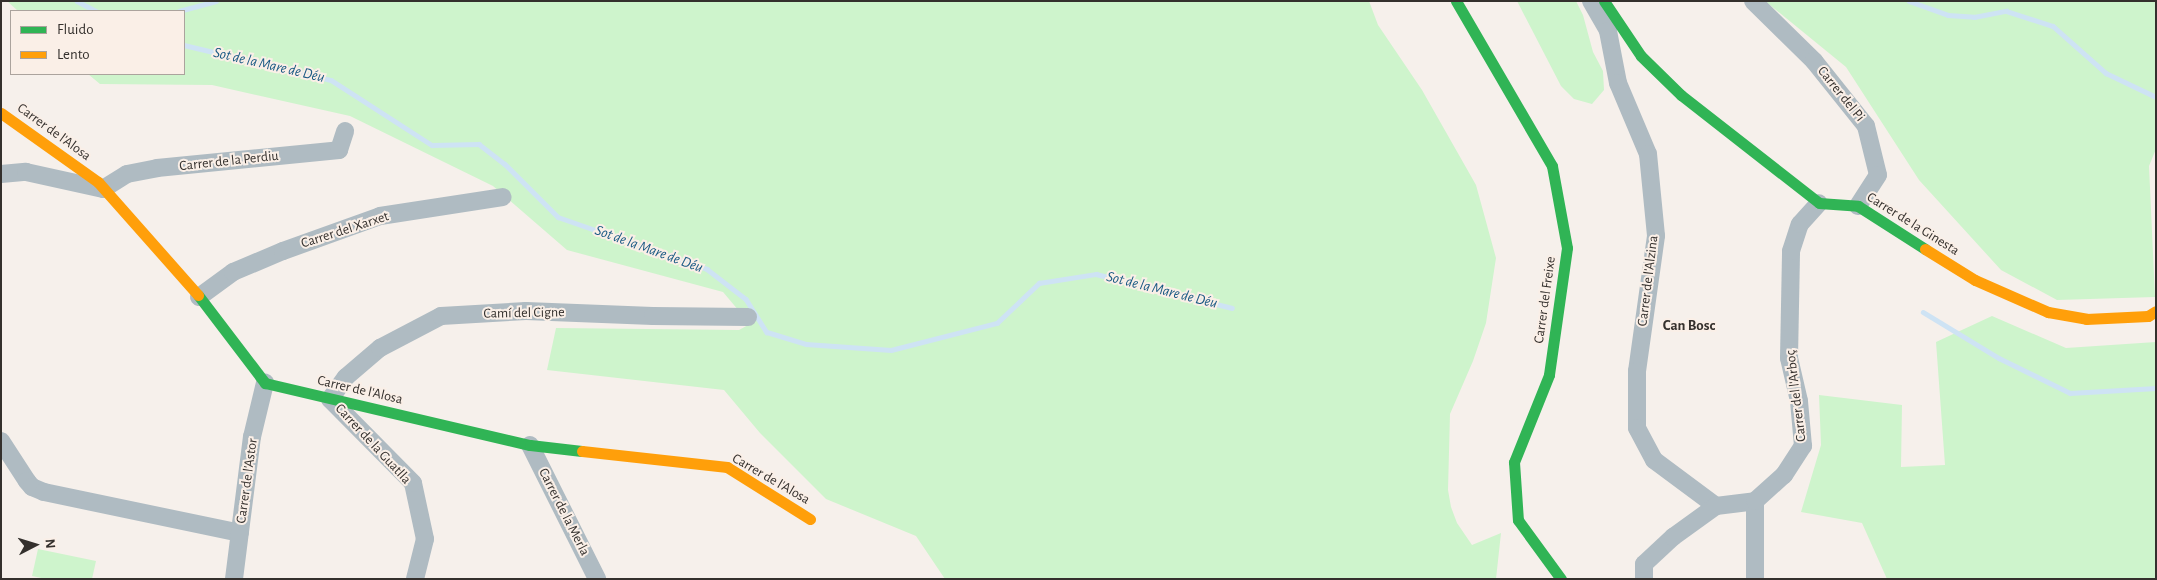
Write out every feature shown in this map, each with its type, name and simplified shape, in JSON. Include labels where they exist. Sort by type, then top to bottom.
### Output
[{"type":"street","name":"Carrer del Freixe","points":[[1456,1],[1552,166],[1554,175],[1567,248],[1549,375],[1514,462],[1518,520],[1561,579]]},
{"type":"street","name":"Carrer de l'Alzina","points":[[1591,1],[1608,31],[1618,83],[1648,154],[1656,236],[1637,371],[1637,428],[1654,460],[1716,506]]},
{"type":"street","points":[[1604,1],[1641,56],[1681,95],[1819,202]]},
{"type":"street","name":"Carrer del Pi","points":[[1754,1],[1814,61],[1866,126],[1878,175],[1858,206]]},
{"type":"street","name":"Carrer de l'Alosa","points":[[1,113],[104,189],[199,297],[265,383],[530,445],[726,467],[810,519]]},
{"type":"street","name":"Carrer de la Perdiu","points":[[104,189],[127,174],[157,168],[339,150],[345,131]]},
{"type":"street","points":[[1,174],[26,172],[104,189]]},
{"type":"street","name":"Carrer del Xarxet","points":[[199,297],[233,272],[283,251],[380,216],[503,197]]},
{"type":"street","name":"Carrer de la Ginesta","points":[[1819,202],[1858,206],[1975,280],[2048,312],[2086,319],[2148,316],[2156,311]]},
{"type":"street","name":"Carrer del l'Arboç","points":[[1755,501],[1784,475],[1803,446],[1799,401],[1789,358],[1791,251],[1800,224],[1819,202]]},
{"type":"street","name":"Camí del Cigne","points":[[330,399],[346,377],[380,348],[441,316],[526,311],[653,316],[748,317]]},
{"type":"street","name":"Carrer de l'Astor","points":[[234,579],[252,437],[265,383]]},
{"type":"street","name":"Carrer de la Guatlla","points":[[330,399],[413,483],[425,539],[414,579]]},
{"type":"street","points":[[1,441],[26,481],[32,487],[44,492],[240,533]]},
{"type":"street","name":"Carrer de la Merla","points":[[530,445],[597,579]]},
{"type":"street","points":[[1644,579],[1644,564],[1672,537],[1716,506],[1755,501],[1755,579]]},
{"type":"green space","points":[[7,1],[1369,1],[1378,25],[1422,90],[1476,185],[1496,258],[1486,323],[1473,361],[1450,414],[1448,490],[1451,507],[1457,523],[1472,545],[1501,533],[1496,579],[945,579],[916,536],[826,499],[760,433],[724,390],[547,370],[556,328],[739,330],[750,324],[723,292],[567,250],[493,186],[350,116],[212,85],[100,84],[89,75],[185,75],[185,10],[17,10]]},
{"type":"green space","points":[[1517,1],[1576,1],[1583,15],[1593,52],[1603,71],[1604,90],[1592,104],[1574,99],[1561,86]]},
{"type":"green space","points":[[1765,1],[2156,1],[2156,149],[2149,166],[2155,297],[2057,300],[2001,270],[1919,180],[1846,67]]},
{"type":"green space","points":[[1992,316],[2066,348],[2156,342],[2156,579],[1887,579],[1862,523],[1801,512],[1821,445],[1819,395],[1902,405],[1901,467],[1945,465],[1936,342]]},
{"type":"green space","points":[[38,549],[96,561],[92,579],[46,579],[32,576]]},
{"type":"waterway","name":"Sot de la Mare de Déu","points":[[77,1],[94,10]]},
{"type":"waterway","points":[[183,10],[216,1]]},
{"type":"waterway","points":[[1909,1],[1948,15],[1974,17],[2006,11],[2053,26],[2106,73],[2156,97]]},
{"type":"waterway","name":"Sot de la Mare de Déu","points":[[185,45],[331,80],[432,145],[479,144],[505,164],[558,217],[707,269],[746,299],[767,332],[806,344],[891,350],[997,323],[1039,283],[1096,274],[1232,308]]},
{"type":"waterway","points":[[1923,312],[1999,358],[2070,393],[2156,388]]},
{"type":"traffic: fast","points":[[1456,1],[1552,166],[1567,248],[1549,375],[1514,462],[1518,520],[1561,579]]},
{"type":"traffic: fast","points":[[1604,1],[1641,56],[1681,95],[1819,203],[1858,206],[1925,249]]},
{"type":"traffic: fast","points":[[198,295],[265,383],[530,445],[582,451]]},
{"type":"traffic: slow","points":[[1,113],[98,182],[198,295]]},
{"type":"traffic: slow","points":[[1925,249],[1975,280],[2048,312],[2086,319],[2148,316],[2156,311]]},
{"type":"traffic: slow","points":[[582,451],[727,467],[810,519]]},
{"type":"district","name":"Can Bosc","points":[[1689,326]]}]
